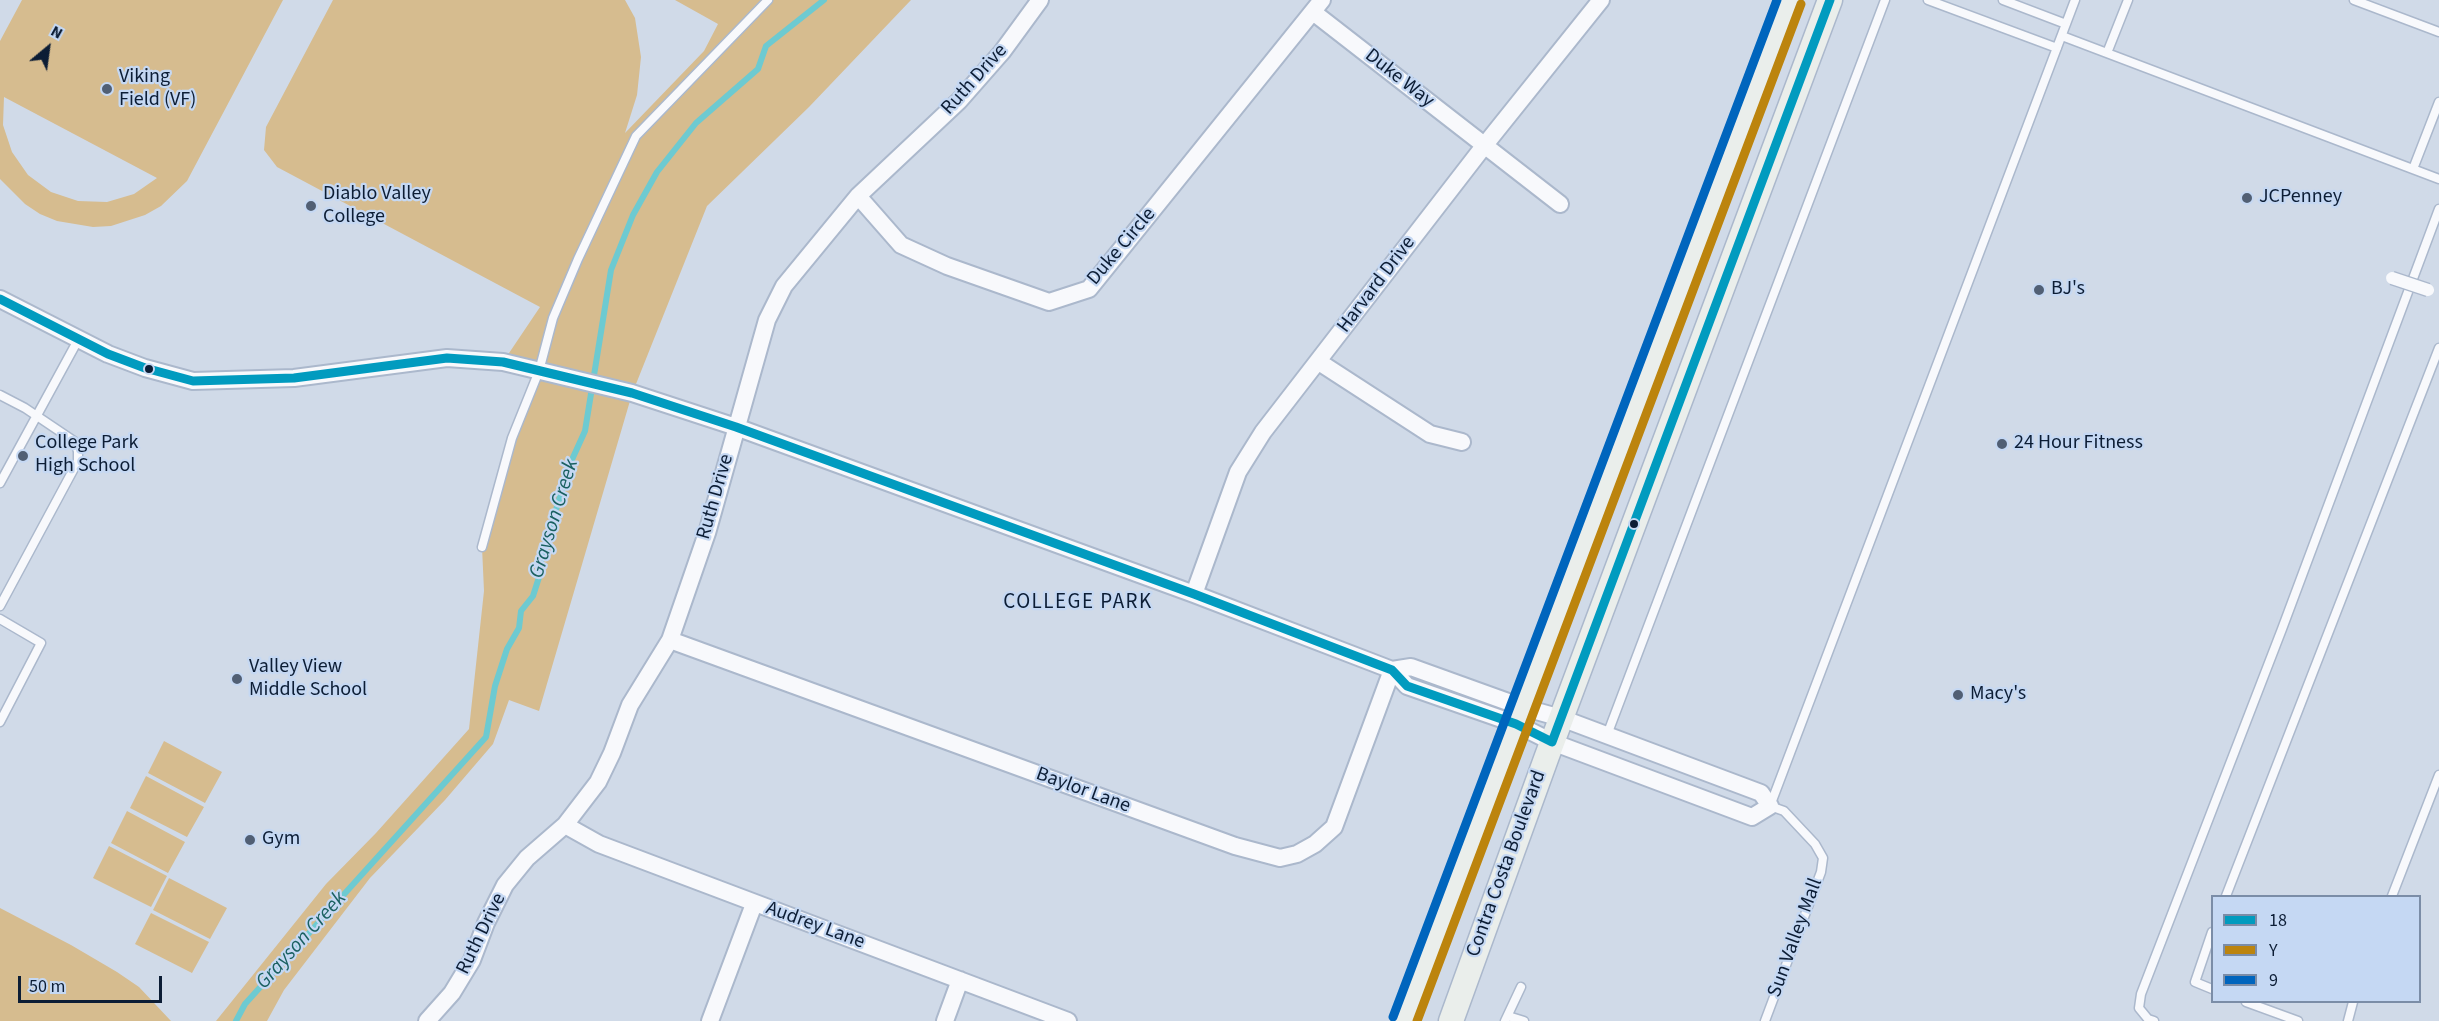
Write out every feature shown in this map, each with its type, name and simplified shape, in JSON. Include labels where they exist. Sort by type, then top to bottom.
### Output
[{"type":"main road","name":"Contra Costa Boulevard","points":[[1404,1021],[1790,0]]},
{"type":"main road","name":"Contra Costa Boulevard","points":[[1451,1021],[1552,742],[1830,0]]},
{"type":"street","name":"Ruth Drive","points":[[427,1021],[452,993],[472,960],[486,923],[505,885],[527,858],[565,825],[598,782],[630,705],[670,640],[707,533],[767,320],[783,285],[858,196],[959,100],[1002,52],[1040,0]]},
{"type":"street","name":"Harvard Drive","points":[[1194,594],[1238,472],[1263,432],[1484,146],[1601,0]]},
{"type":"street","name":"Duke Circle","points":[[858,196],[901,245],[947,266],[1049,302],[1089,290],[1318,6]]},
{"type":"street","name":"Duke Way","points":[[1318,6],[1484,146],[1560,204]]},
{"type":"street","points":[[2392,278],[2428,290]]},
{"type":"street","points":[[0,299],[78,340],[145,368],[193,381],[294,378],[447,358],[503,362],[632,393],[736,427],[1194,594],[1392,670],[1411,667],[1519,716],[1552,742],[1752,817],[1770,806]]},
{"type":"street","points":[[1319,362],[1430,434],[1462,442]]},
{"type":"street","name":"Baylor Lane","points":[[670,640],[1235,846],[1280,858],[1298,854],[1315,844],[1334,827],[1392,670]]},
{"type":"street","name":"Sun Valley Mall","points":[[1519,716],[1561,718],[1761,793],[1770,806]]},
{"type":"street","name":"Audrey Lane","points":[[565,825],[599,844],[1068,1021]]},
{"type":"street","points":[[710,1021],[754,904]]},
{"type":"street","points":[[945,1021],[960,980]]},
{"type":"lane","points":[[482,547],[512,438],[544,372],[554,318],[578,259],[636,136],[768,0]]},
{"type":"lane","points":[[1607,735],[1885,0]]},
{"type":"lane","points":[[1928,0],[1940,2],[2057,48]]},
{"type":"lane","points":[[2003,0],[2066,24]]},
{"type":"lane","points":[[1770,806],[2075,0]]},
{"type":"lane","points":[[2107,53],[2128,0]]},
{"type":"lane","points":[[2354,0],[2439,32]]},
{"type":"lane","points":[[2062,36],[2439,179]]},
{"type":"lane","points":[[2413,169],[2439,102]]},
{"type":"lane","points":[[2154,1021],[2148,1019],[2139,1008],[2141,994],[2282,629],[2439,209]]},
{"type":"lane","points":[[0,483],[78,340]]},
{"type":"lane","points":[[2227,895],[2439,348]]},
{"type":"lane","points":[[0,395],[74,441],[78,451],[78,461],[0,606]]},
{"type":"lane","points":[[0,619],[41,643],[0,722]]},
{"type":"lane","points":[[2393,895],[2439,775]]},
{"type":"lane","name":"Sun Valley Mall","points":[[1765,1021],[1821,872],[1823,858],[1815,844],[1784,811],[1770,806]]},
{"type":"lane","points":[[2211,936],[2195,982],[2211,989]]},
{"type":"lane","points":[[1521,987],[1507,1018],[1524,1021]]},
{"type":"lane","points":[[2249,1003],[2298,1021]]},
{"type":"lane","points":[[2348,1021],[2353,1003]]},
{"type":"shaded area","name":"Viking Field (VF)","points":[[22,0],[283,0],[187,181],[161,206],[145,215],[111,226],[93,227],[57,221],[40,214],[25,204],[0,179],[0,41]],"holes":[[[4,97],[157,178],[134,194],[107,202],[78,201],[51,192],[28,175],[12,152],[3,125]]]},
{"type":"shaded area","points":[[333,0],[625,0],[635,18],[641,57],[637,95],[625,133],[704,51],[718,24],[675,0],[911,0],[809,107],[707,206],[632,394],[539,711],[509,700],[493,744],[445,800],[370,878],[284,990],[267,1021],[216,1021],[326,884],[376,833],[469,729],[484,591],[482,547],[512,438],[539,371],[503,362],[540,307],[277,167],[264,150],[266,127]]},
{"type":"shaded area","points":[[164,741],[222,772],[205,803],[148,773]]},
{"type":"shaded area","points":[[146,776],[204,807],[187,837],[130,808]]},
{"type":"shaded area","points":[[127,811],[185,842],[168,873],[111,843]]},
{"type":"shaded area","points":[[109,846],[167,876],[151,907],[93,878]]},
{"type":"shaded area","points":[[169,878],[227,908],[210,939],[153,910]]},
{"type":"shaded area","points":[[0,908],[117,972],[139,987],[171,1021],[0,1021]]},
{"type":"shaded area","points":[[151,913],[209,942],[192,973],[135,944]]},
{"type":"waterway","name":"Grayson Creek","points":[[236,1021],[245,1004],[486,737],[495,686],[507,649],[519,628],[521,611],[533,596],[541,571],[541,559],[570,464],[585,431],[611,270],[633,215],[657,172],[696,123],[758,69],[766,46],[824,0]]},
{"type":"transit line","name":"9","points":[[1393,1017],[1777,0]]},
{"type":"transit line","name":"18","points":[[0,299],[108,354],[145,368],[193,381],[294,378],[447,358],[503,362],[632,393],[736,427],[1194,594],[1392,670],[1407,686],[1516,724],[1552,742],[1830,0]]},
{"type":"transit line","name":"Y","points":[[1417,1021],[1801,4]]},
{"type":"place","name":"Viking Field (VF)","points":[[107,89]]},
{"type":"place","name":"JCPenney","points":[[2247,198]]},
{"type":"place","name":"Diablo Valley College","points":[[311,206]]},
{"type":"place","name":"BJ's","points":[[2039,290]]},
{"type":"place","name":"24 Hour Fitness","points":[[2002,444]]},
{"type":"place","name":"College Park High School","points":[[23,456]]},
{"type":"place","name":"Valley View Middle School","points":[[237,679]]},
{"type":"place","name":"Macy's","points":[[1958,695]]},
{"type":"place","name":"Gym","points":[[250,840]]},
{"type":"district","name":"COLLEGE PARK","points":[[1078,603]]}]
